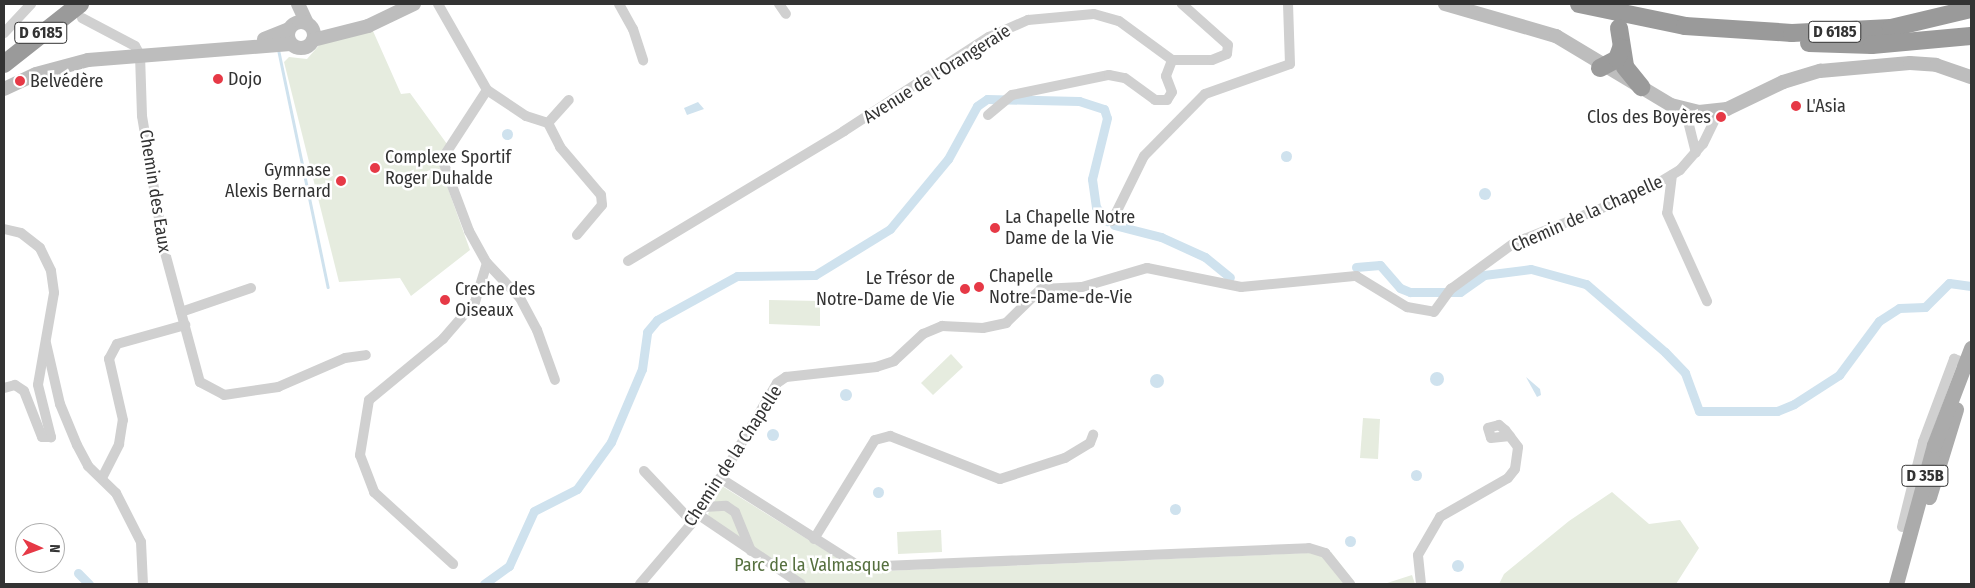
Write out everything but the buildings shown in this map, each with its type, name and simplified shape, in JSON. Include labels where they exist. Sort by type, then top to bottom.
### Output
[{"type":"highway","name":"D 6185","points":[[7,44],[62,4]]},
{"type":"highway","name":"D 6185","points":[[1578,4],[1697,28],[1792,34],[1864,30],[1971,10]]},
{"type":"highway","name":"D 6185","points":[[1618,4],[1692,16],[1799,23],[1885,18],[1952,4]]},
{"type":"highway","name":"D 6185","points":[[4,64],[81,11]]},
{"type":"highway","points":[[1619,28],[1621,48],[1627,71],[1641,87]]},
{"type":"highway","points":[[1697,28],[1762,40],[1848,45],[1971,36]]},
{"type":"highway","points":[[1604,66],[1617,59],[1621,48]]},
{"type":"main road","points":[[298,4],[309,24],[313,40]]},
{"type":"main road","points":[[290,44],[291,26],[298,4]]},
{"type":"main road","points":[[4,89],[67,65],[174,52],[290,44],[302,48],[313,40],[379,21],[414,4]]},
{"type":"main road","points":[[1445,4],[1526,28],[1569,45],[1685,113],[1718,115],[1822,76],[1944,69],[1971,77]]},
{"type":"main road","points":[[174,52],[266,38],[291,26],[309,24],[332,28],[379,21]]},
{"type":"main road","points":[[1604,66],[1685,113]]},
{"type":"main road","name":"D 35B","points":[[1906,584],[1971,348]]},
{"type":"main road","name":"D 35B","points":[[1896,584],[1934,445],[1965,367]]},
{"type":"street","points":[[7,44],[31,4]]},
{"type":"street","points":[[438,4],[487,90],[526,116],[548,123],[560,147],[601,195],[602,205],[577,234]]},
{"type":"street","points":[[619,4],[634,29],[643,60]]},
{"type":"street","points":[[779,4],[786,14]]},
{"type":"street","points":[[988,115],[1001,101],[1109,75],[1125,78],[1162,102],[1172,92],[1166,76],[1172,60],[1212,60],[1227,54],[1228,44],[1182,4]]},
{"type":"street","points":[[1112,221],[1144,156],[1206,94],[1290,64],[1288,4]]},
{"type":"street","points":[[81,11],[135,46],[140,55]]},
{"type":"street","name":"Avenue de l'Orangeraie","points":[[628,261],[1007,28],[1028,20],[1094,14],[1119,21],[1172,60]]},
{"type":"street","name":"Chemin des Eaux","points":[[140,55],[142,116],[164,249],[200,382],[215,393],[278,387],[345,358],[366,355]]},
{"type":"street","points":[[487,90],[442,159],[469,231],[487,263],[520,298],[555,380]]},
{"type":"street","points":[[548,123],[569,100]]},
{"type":"street","points":[[1685,113],[1696,153]]},
{"type":"street","name":"Chemin de la Chapelle","points":[[640,584],[698,515],[777,383],[786,377],[876,367],[894,361],[923,334],[942,326],[983,328],[1006,323],[1041,289],[1082,287],[1147,268],[1241,287],[1356,276],[1416,311],[1434,312],[1449,292],[1514,243],[1555,230],[1670,176],[1696,153],[1718,115]]},
{"type":"street","points":[[1670,176],[1667,213],[1708,301]]},
{"type":"street","points":[[4,229],[21,232],[40,248],[50,271],[54,293],[38,385],[50,437],[42,438],[19,387],[4,388]]},
{"type":"street","points":[[453,564],[374,492],[364,472],[361,444],[369,400],[443,339],[475,302],[487,263]]},
{"type":"street","points":[[181,312],[251,288]]},
{"type":"street","points":[[102,478],[119,444],[123,420],[109,359],[117,344],[185,325]]},
{"type":"street","points":[[45,340],[60,404],[77,445],[88,466],[102,478],[128,512],[141,542],[143,584]]},
{"type":"street","points":[[1902,526],[1923,442],[1954,359],[1965,367]]},
{"type":"street","points":[[814,540],[875,440],[890,436],[1000,479],[1065,458],[1090,443],[1093,435]]},
{"type":"street","points":[[1421,584],[1418,555],[1440,517],[1515,469],[1518,447],[1510,436]]},
{"type":"street","points":[[644,471],[698,515],[802,584]]},
{"type":"street","points":[[720,478],[814,540],[864,567],[1309,548],[1325,553],[1350,584]]},
{"type":"street","points":[[698,515],[726,506],[735,512],[751,551]]},
{"type":"green space","name":"Complexe Sportif Roger Duhalde","points":[[373,31],[401,94],[410,93],[447,144],[437,158],[470,250],[411,296],[400,278],[339,282],[284,62],[289,57],[307,59],[322,42]]},
{"type":"green space","points":[[769,300],[820,301],[820,326],[769,324]]},
{"type":"green space","points":[[951,354],[963,367],[933,395],[921,383]]},
{"type":"green space","points":[[1363,418],[1380,419],[1378,459],[1360,458]]},
{"type":"green space","name":"Parc de la Valmasque","points":[[722,486],[860,572],[1331,552],[1356,584],[807,584],[710,518],[708,514]]},
{"type":"green space","points":[[1612,492],[1649,524],[1680,520],[1699,548],[1676,584],[1499,584],[1504,574],[1569,521]]},
{"type":"green space","points":[[941,530],[942,552],[898,554],[897,532]]},
{"type":"green space","points":[[1412,575],[1415,584],[1384,584]]},
{"type":"water","points":[[698,102],[704,109],[687,115],[684,108]]},
{"type":"water","points":[[507,128],[513,134],[507,140],[501,134]]},
{"type":"water","points":[[1286,150],[1292,156],[1286,162],[1280,156]]},
{"type":"water","points":[[1485,188],[1491,194],[1485,200],[1479,194]]},
{"type":"water","points":[[1437,372],[1442,374],[1444,379],[1442,384],[1437,386],[1432,384],[1430,379],[1432,374]]},
{"type":"water","points":[[1157,374],[1162,376],[1164,381],[1162,386],[1157,388],[1152,386],[1150,381],[1152,376]]},
{"type":"water","points":[[1526,377],[1540,389],[1541,395],[1537,397]]},
{"type":"water","points":[[848,389],[851,390],[851,400],[844,401],[841,400],[840,393],[841,390]]},
{"type":"water","points":[[771,429],[775,429],[779,435],[775,441],[771,441],[767,437],[767,433]]},
{"type":"water","points":[[1416,469],[1422,475],[1416,481],[1410,475]]},
{"type":"water","points":[[878,486],[884,492],[878,498],[872,492]]},
{"type":"water","points":[[1175,503],[1181,509],[1175,515],[1169,509]]},
{"type":"water","points":[[1350,535],[1356,541],[1350,547],[1344,541]]},
{"type":"water","points":[[1456,560],[1460,560],[1464,566],[1460,572],[1456,572],[1452,568],[1452,564]]},
{"type":"waterway","points":[[279,52],[328,287]]},
{"type":"waterway","points":[[484,584],[509,566],[534,511],[577,489],[611,442],[642,369],[647,332],[657,320],[737,276],[815,275],[890,229],[948,159],[977,106],[987,99],[1079,101],[1104,109],[1107,118],[1092,179],[1096,207],[1107,221]]},
{"type":"waterway","points":[[1114,225],[1161,237],[1205,257],[1230,277]]},
{"type":"waterway","points":[[1356,267],[1380,265],[1400,288],[1410,292],[1460,292],[1484,275],[1531,269],[1586,284],[1665,352],[1685,373],[1699,411],[1777,411],[1794,404],[1839,375],[1879,321],[1899,308],[1925,307],[1949,283],[1971,286]]},
{"type":"waterway","points":[[78,573],[89,584]]},
{"type":"place","name":"Dojo","points":[[218,79]]},
{"type":"place","name":"Belvédère","points":[[20,81]]},
{"type":"place","name":"L'Asia","points":[[1796,106]]},
{"type":"place","name":"Clos des Boyères","points":[[1721,117]]},
{"type":"place","name":"Complexe Sportif Roger Duhalde","points":[[375,168]]},
{"type":"place","name":"Gymnase Alexis Bernard","points":[[341,181]]},
{"type":"place","name":"La Chapelle Notre Dame de la Vie","points":[[995,228]]},
{"type":"place","name":"Chapelle Notre-Dame-de-Vie","points":[[979,287]]},
{"type":"place","name":"Le Trésor de Notre-Dame de Vie","points":[[965,289]]},
{"type":"place","name":"Creche des Oiseaux","points":[[445,300]]}]
